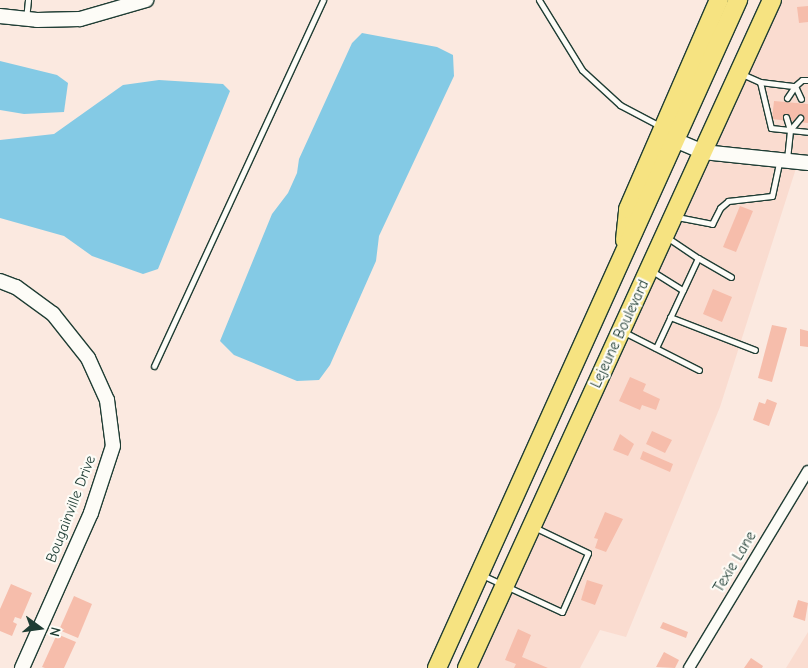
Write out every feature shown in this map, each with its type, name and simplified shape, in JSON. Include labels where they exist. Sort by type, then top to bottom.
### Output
[{"type":"highway","points":[[623,254],[628,209],[662,127],[719,0]]},
{"type":"highway","name":"Lejeune Boulevard","points":[[437,668],[738,0]]},
{"type":"highway","name":"Lejeune Boulevard","points":[[467,668],[772,0]]},
{"type":"street","points":[[0,16],[21,19],[80,19],[146,0]]},
{"type":"street","points":[[675,140],[703,152],[808,163]]},
{"type":"street","name":"Bougainville Drive","points":[[0,281],[16,287],[53,314],[88,358],[107,400],[113,446],[91,512],[22,668]]},
{"type":"street","name":"Texie Lane","points":[[688,668],[808,471]]},
{"type":"lane","points":[[0,12],[21,19],[28,0]]},
{"type":"lane","points":[[154,366],[323,0]]},
{"type":"lane","points":[[539,0],[582,70],[620,105],[662,127]]},
{"type":"lane","points":[[739,72],[760,82],[795,86]]},
{"type":"lane","points":[[787,98],[795,86],[802,80],[808,80]]},
{"type":"lane","points":[[760,82],[771,128],[808,132]]},
{"type":"lane","points":[[795,86],[801,99]]},
{"type":"lane","points":[[786,117],[790,130]]},
{"type":"lane","points":[[674,216],[712,224],[720,208],[728,201],[772,196],[790,130],[800,118]]},
{"type":"lane","points":[[665,236],[731,277]]},
{"type":"lane","points":[[656,348],[698,258]]},
{"type":"lane","points":[[650,269],[683,290]]},
{"type":"lane","points":[[670,317],[755,350]]},
{"type":"lane","points":[[621,331],[699,370]]},
{"type":"lane","points":[[480,574],[562,612],[588,553],[532,527]]},
{"type":"shaded area","points":[[772,0],[808,0],[808,163],[798,162],[720,407],[626,637],[600,630],[580,668],[467,668]]},
{"type":"shaded area","points":[[808,632],[808,668],[786,668]]},
{"type":"water","points":[[362,33],[437,47],[453,55],[454,76],[379,236],[376,261],[330,365],[319,380],[297,381],[234,355],[220,341],[272,214],[288,193],[297,173],[299,159],[352,43]]},
{"type":"water","points":[[0,61],[57,75],[68,83],[64,112],[24,114],[0,110]]},
{"type":"water","points":[[159,80],[223,84],[230,91],[158,269],[143,274],[92,256],[64,236],[0,218],[0,140],[54,134],[123,85]]},
{"type":"building","points":[[808,6],[808,22],[799,23],[797,7]]},
{"type":"building","points":[[774,101],[808,104],[808,123],[772,119]]},
{"type":"building","points":[[740,206],[753,211],[736,252],[723,247]]},
{"type":"building","points":[[713,289],[732,297],[722,322],[703,314]]},
{"type":"building","points":[[772,325],[787,328],[772,382],[758,378]]},
{"type":"building","points":[[800,329],[808,331],[808,347],[800,346]]},
{"type":"building","points":[[630,377],[646,384],[643,391],[660,399],[656,410],[642,405],[640,410],[619,401]]},
{"type":"building","points":[[767,399],[777,403],[769,426],[753,420],[759,402],[765,404]]},
{"type":"building","points":[[652,431],[672,440],[665,453],[646,444]]},
{"type":"building","points":[[620,434],[634,444],[628,456],[613,450]]},
{"type":"building","points":[[643,451],[673,464],[670,472],[640,459]]},
{"type":"building","points":[[605,512],[623,519],[606,552],[595,548],[598,539],[594,538]]},
{"type":"building","points":[[587,580],[603,585],[595,605],[581,600]]},
{"type":"building","points":[[11,584],[32,593],[21,619],[15,617],[13,622],[17,624],[12,636],[0,631],[0,609]]},
{"type":"building","points":[[74,596],[92,604],[78,638],[59,630]]},
{"type":"building","points":[[798,600],[808,603],[805,621],[793,617]]},
{"type":"building","points":[[663,622],[688,632],[686,638],[660,628]]},
{"type":"building","points":[[518,629],[531,635],[522,657],[548,668],[514,668],[516,664],[505,660]]},
{"type":"building","points":[[57,634],[76,642],[64,668],[42,667]]},
{"type":"building","points":[[664,652],[679,660],[675,668],[656,667]]},
{"type":"building","points":[[751,658],[763,666],[762,668],[744,668]]}]
